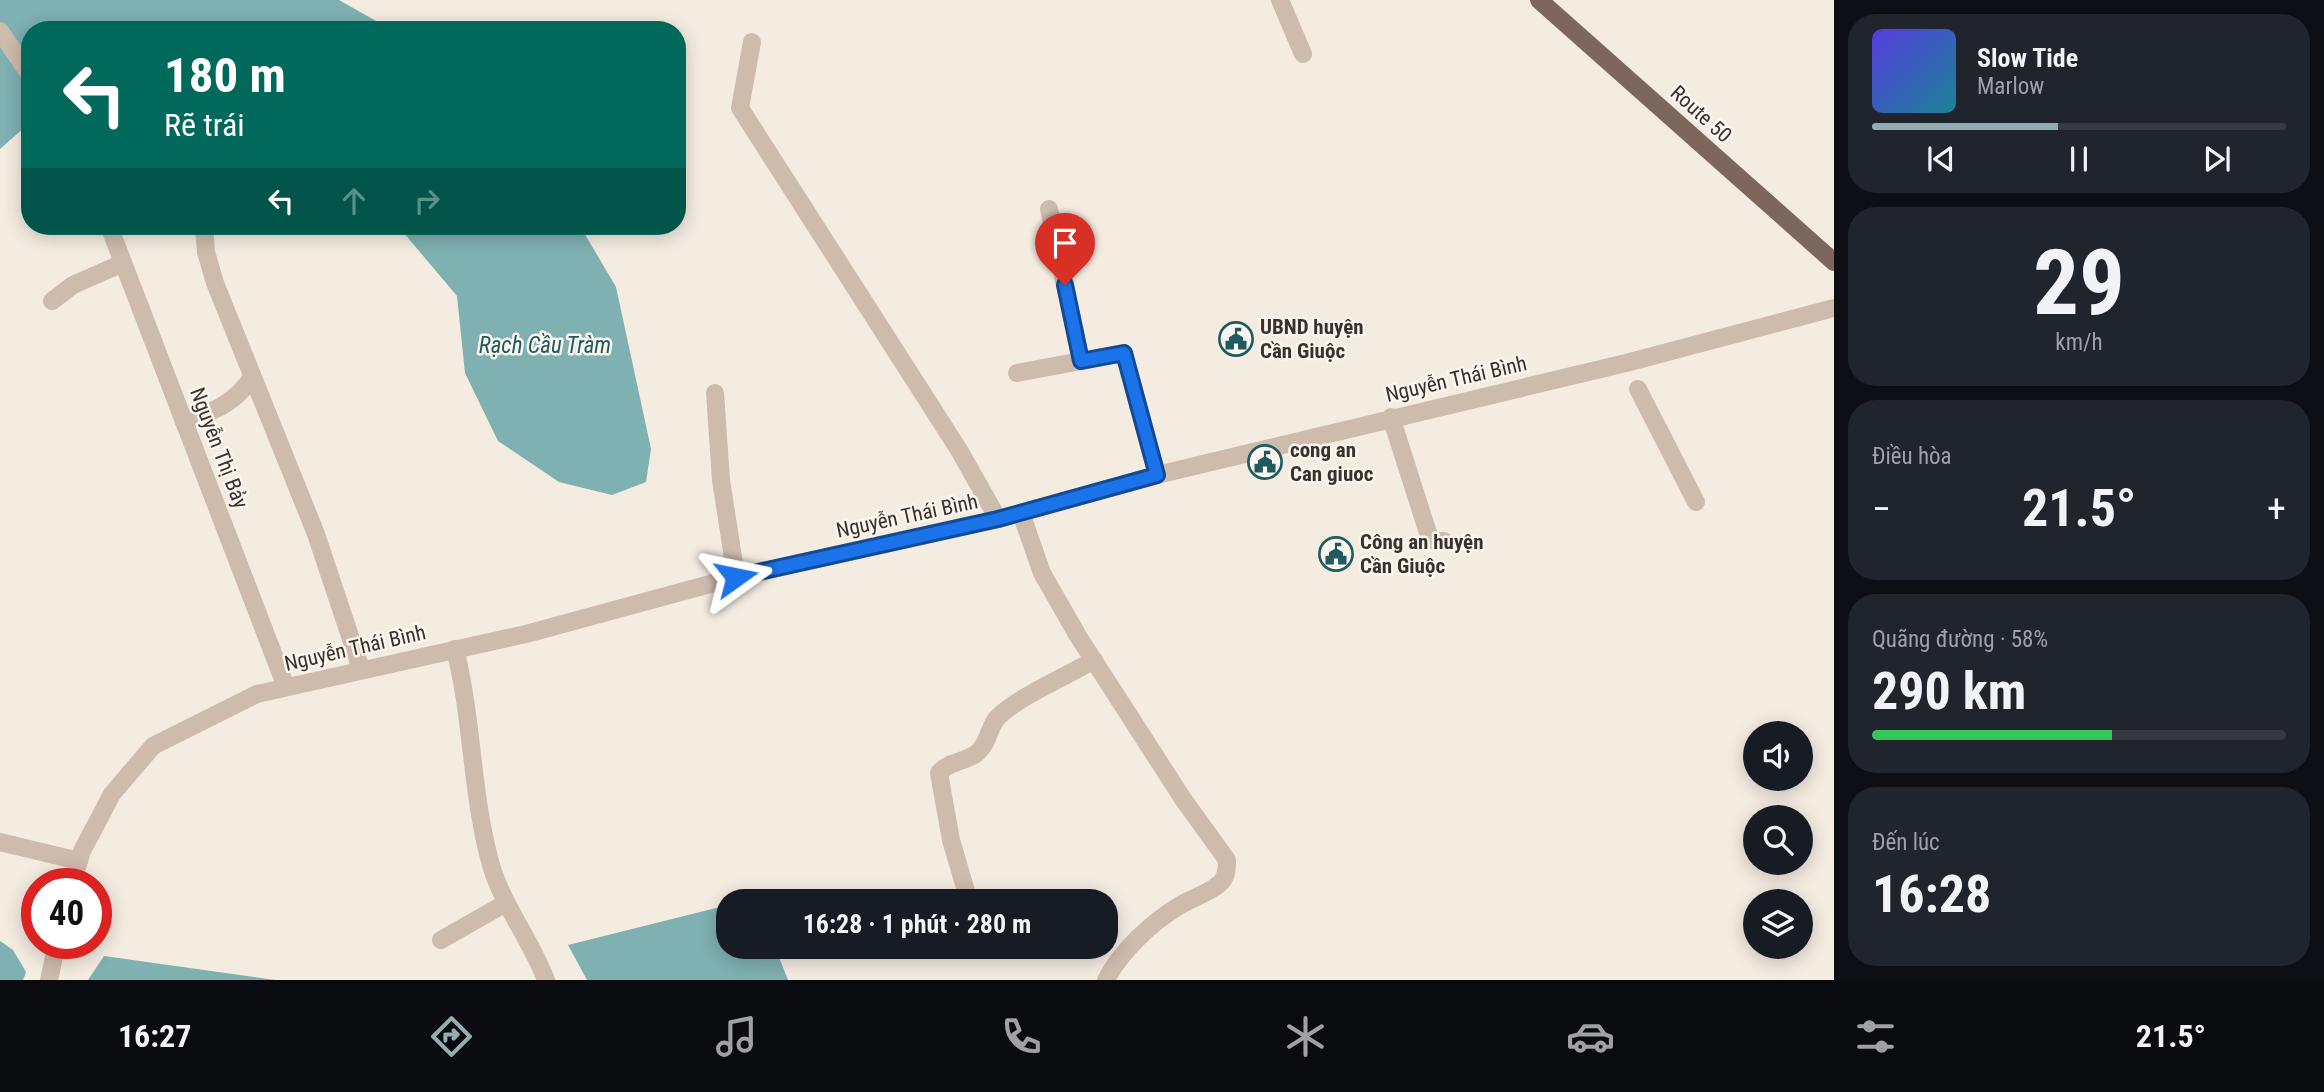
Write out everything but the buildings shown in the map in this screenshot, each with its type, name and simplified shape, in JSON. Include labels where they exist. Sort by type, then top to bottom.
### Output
[{"type":"main road","name":"Route 50","points":[[1539,0],[1834,262]]},
{"type":"street","points":[[1280,0],[1303,54]]},
{"type":"street","points":[[0,31],[21,62]]},
{"type":"street","points":[[752,42],[740,108],[945,427],[998,519]]},
{"type":"street","points":[[1049,209],[1081,361]]},
{"type":"street","name":"Nguyễn Thị Bảy","points":[[112,235],[286,687]]},
{"type":"street","points":[[205,235],[215,283],[316,534],[361,669]]},
{"type":"street","points":[[52,301],[73,285],[123,263]]},
{"type":"street","name":"Nguyễn Thái Bình","points":[[77,868],[112,794],[153,746],[257,694],[526,634],[736,577],[998,519],[1157,475],[1626,363],[1834,308]]},
{"type":"street","points":[[1017,373],[1124,353],[1157,475]]},
{"type":"street","points":[[1626,363],[1696,502]]},
{"type":"street","points":[[184,422],[227,404],[242,393],[251,377]]},
{"type":"street","points":[[715,393],[721,480],[736,577]]},
{"type":"street","points":[[1391,417],[1429,536],[1435,541],[1444,541]]},
{"type":"street","points":[[1021,513],[1042,573],[1182,799],[1227,860],[1227,871],[1221,882],[1176,907],[1154,924],[1120,959],[1106,980]]},
{"type":"street","points":[[455,649],[471,728],[474,778],[484,839],[506,902],[534,950],[546,980]]},
{"type":"street","points":[[965,889],[951,840],[939,772],[944,767],[968,759],[984,747],[997,717],[1018,701],[1094,660]]},
{"type":"street","points":[[0,842],[79,861]]},
{"type":"street","points":[[441,940],[506,902]]},
{"type":"street","points":[[49,980],[54,959]]},
{"type":"water","points":[[0,0],[339,0],[376,21],[21,21],[21,130],[0,149]]},
{"type":"water","name":"Rạch Cầu Tràm","points":[[406,235],[585,235],[616,287],[651,449],[646,482],[612,495],[559,482],[498,441],[465,373],[457,296]]},
{"type":"water","points":[[716,908],[716,959],[780,959],[788,980],[587,980],[568,945]]},
{"type":"water","points":[[0,941],[13,950],[26,972],[23,980],[0,980]]},
{"type":"water","points":[[112,957],[275,980],[88,980],[102,959]]},
{"type":"place","name":"UBND huyện Cần Giuộc","points":[[1236,339]]},
{"type":"place","name":"cong an Can giuoc","points":[[1265,462]]},
{"type":"place","name":"Công an huyện Cần Giuộc","points":[[1336,554]]},
{"type":"route","points":[[736,577],[998,519],[1157,475],[1124,353],[1081,361],[1065,285]]}]
